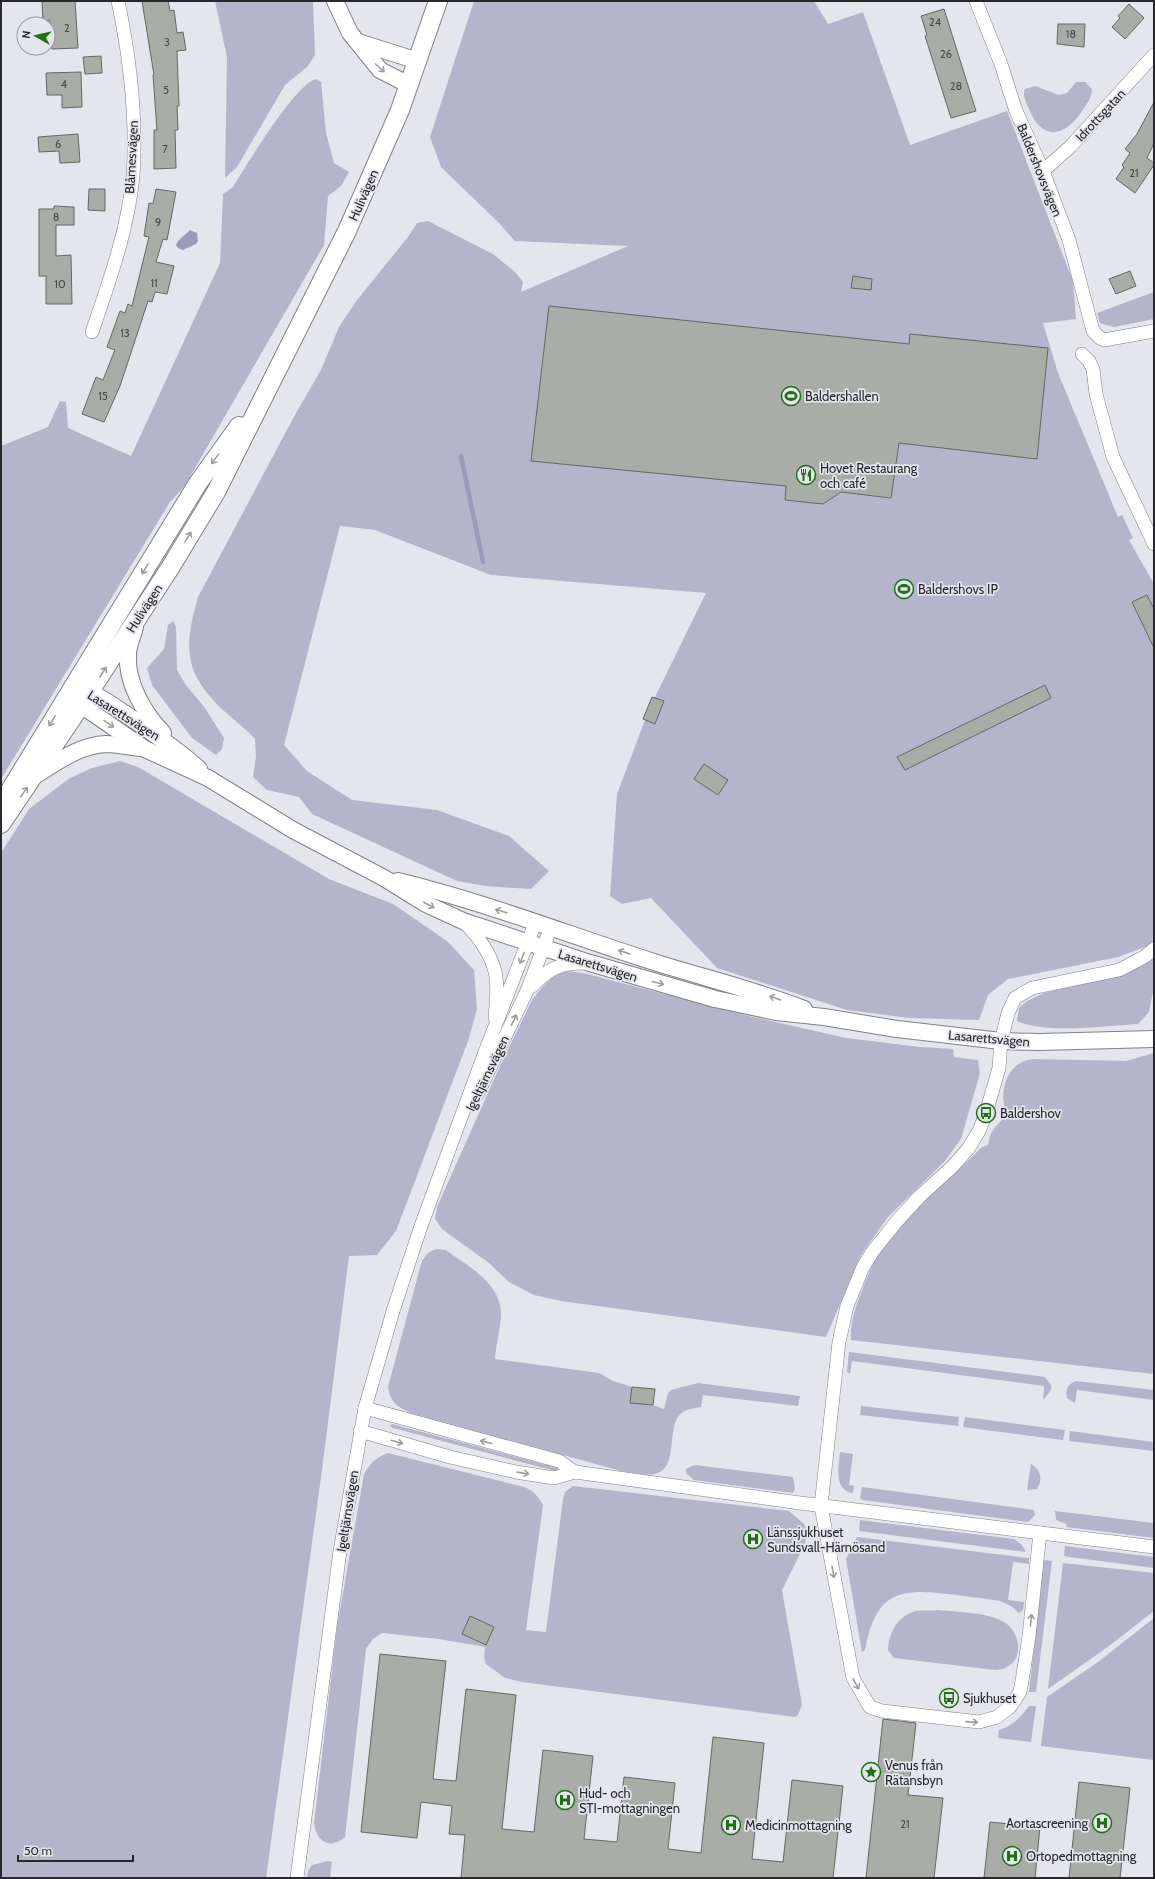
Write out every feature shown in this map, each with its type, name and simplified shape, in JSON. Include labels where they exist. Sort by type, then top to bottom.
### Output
[{"type":"main road","name":"Hulivägen","points":[[1,824],[36,775],[138,618],[216,492],[347,231],[410,86],[438,1]]},
{"type":"main road","name":"Hulivägen","points":[[1,805],[198,483],[270,382]]},
{"type":"street","name":"Blåmesvägen","points":[[92,332],[121,243],[133,177],[134,112],[128,58],[118,1]]},
{"type":"street","points":[[334,1],[350,33],[380,70],[410,86]]},
{"type":"street","name":"Baldershovsvägen","points":[[976,1],[1016,111],[1042,171],[1069,240],[1093,331],[1104,340],[1154,331]]},
{"type":"street","points":[[358,42],[418,61]]},
{"type":"street","name":"Idrottsgatan","points":[[1042,171],[1071,146],[1154,55]]},
{"type":"street","points":[[1082,354],[1089,361],[1093,369],[1098,401],[1113,457],[1154,544]]},
{"type":"street","points":[[138,618],[128,653],[128,670],[137,695],[151,721],[179,751]]},
{"type":"street","name":"Lasarettsvägen","points":[[72,688],[86,698],[145,749],[208,778],[293,830],[384,878],[426,904],[463,921],[590,963],[715,999],[776,1012],[824,1017],[897,1029],[1001,1041],[1039,1042],[1154,1039]]},
{"type":"street","name":"Lasarettsvägen","points":[[86,698],[179,751],[208,778]]},
{"type":"street","points":[[36,775],[61,759],[86,748],[105,744],[145,749]]},
{"type":"street","name":"Lasarettsvägen","points":[[384,878],[426,888],[536,921],[655,962],[720,980],[779,999],[824,1017]]},
{"type":"street","name":"Igeltjärnsvägen","points":[[463,921],[478,936],[489,957],[496,976],[494,1032]]},
{"type":"street","name":"Igeltjärnsvägen","points":[[297,1878],[340,1551],[364,1408],[402,1282],[485,1052],[536,921]]},
{"type":"street","name":"Igeltjärnsvägen","points":[[447,1156],[528,991],[551,927]]},
{"type":"street","points":[[1040,1533],[1029,1636],[1020,1692],[1010,1708],[997,1717],[978,1722],[882,1711],[870,1707],[853,1678],[821,1506],[838,1342],[847,1306],[863,1267],[885,1235],[919,1197],[952,1167],[968,1149],[975,1137],[986,1113],[999,1068],[1001,1041],[1008,1012],[1015,998],[1032,988],[1119,970],[1144,957],[1154,949]]},
{"type":"street","name":"Igeltjärnsvägen","points":[[528,991],[545,973],[557,966],[570,963],[590,963]]},
{"type":"street","points":[[364,1408],[559,1462],[575,1472]]},
{"type":"street","points":[[360,1431],[450,1457],[516,1472],[554,1478],[575,1472],[821,1506],[1154,1547]]},
{"type":"shaded area","points":[[215,1],[313,1],[315,55],[307,67],[285,85],[237,167],[225,178],[227,57]]},
{"type":"shaded area","name":"Baldershovs IP","points":[[474,1],[814,1],[828,24],[863,12],[910,145],[1007,111],[1073,281],[1076,319],[1043,323],[1058,373],[1118,517],[1122,515],[1133,538],[1129,540],[1154,584],[1154,941],[1150,945],[1118,957],[1008,979],[988,995],[979,1020],[909,1018],[847,1010],[717,968],[651,898],[622,904],[610,896],[617,794],[645,720],[643,719],[652,697],[655,697],[706,593],[491,575],[375,530],[340,526],[284,745],[307,771],[352,800],[437,810],[509,836],[549,871],[531,889],[485,886],[457,881],[312,814],[299,797],[267,790],[253,777],[256,757],[255,739],[210,696],[200,683],[194,671],[190,658],[189,645],[193,615],[198,597],[296,413],[321,370],[339,327],[357,300],[408,237],[417,223],[428,221],[493,254],[515,272],[523,282],[521,292],[628,246],[515,241],[499,223],[441,167],[430,137]]},
{"type":"shaded area","points":[[316,79],[321,82],[326,133],[334,163],[349,172],[341,186],[328,196],[324,245],[184,487],[170,502],[1,779],[1,446],[48,427],[60,401],[66,402],[68,428],[131,456],[220,263],[223,194],[233,187],[259,145],[296,95],[307,84]]},
{"type":"shaded area","points":[[1076,82],[1085,82],[1092,89],[1089,100],[1075,120],[1061,130],[1054,132],[1047,131],[1040,127],[1034,120],[1024,97],[1025,89],[1035,86],[1059,95],[1067,93]]},
{"type":"shaded area","points":[[190,230],[197,233],[198,241],[196,244],[183,250],[178,248],[176,245],[178,241]]},
{"type":"shaded area","points":[[1154,292],[1154,319],[1114,327],[1100,323],[1097,313]]},
{"type":"shaded area","points":[[173,621],[176,627],[177,670],[186,685],[205,708],[224,738],[222,749],[216,755],[192,738],[152,685],[147,668],[164,649],[168,625]]},
{"type":"shaded area","points":[[120,761],[138,767],[329,879],[393,904],[447,941],[474,970],[477,1009],[468,1041],[396,1231],[377,1255],[349,1256],[322,1470],[266,1878],[1,1878],[1,853],[29,809],[70,778],[92,768]]},
{"type":"shaded area","points":[[1154,959],[1154,987],[1149,1012],[1138,1024],[1059,1028],[1029,1025],[1017,1021],[1019,1008],[1027,1001],[1044,993],[1122,975]]},
{"type":"shaded area","points":[[569,971],[587,974],[753,1017],[846,1038],[920,1047],[953,1049],[954,1057],[978,1060],[980,1073],[961,1139],[945,1161],[888,1217],[861,1255],[826,1337],[561,1301],[534,1295],[509,1282],[489,1263],[442,1229],[435,1219],[437,1207],[500,1066],[532,1000],[543,986],[555,975]]},
{"type":"shaded area","points":[[1154,1053],[1154,1374],[851,1340],[851,1327],[855,1310],[870,1270],[878,1254],[905,1221],[917,1209],[982,1147],[988,1145],[994,1128],[1002,1120],[1005,1114],[1003,1097],[1005,1083],[1011,1071],[1015,1067],[1027,1060],[1034,1059],[1126,1061]]},
{"type":"shaded area","points":[[438,1249],[446,1250],[472,1269],[489,1284],[495,1292],[501,1313],[495,1359],[599,1373],[613,1381],[632,1387],[631,1403],[653,1405],[664,1409],[668,1393],[671,1390],[698,1383],[800,1396],[798,1406],[703,1395],[701,1407],[685,1411],[677,1418],[674,1426],[668,1463],[663,1470],[655,1474],[621,1471],[411,1413],[395,1404],[389,1393],[388,1387],[421,1264],[427,1254]]},
{"type":"shaded area","points":[[849,1352],[1045,1377],[1051,1385],[1051,1390],[1043,1400],[1044,1386],[852,1361],[850,1374],[847,1372]]},
{"type":"shaded area","points":[[1076,1381],[1154,1390],[1154,1400],[1077,1390],[1075,1403],[1067,1398],[1066,1392],[1069,1385]]},
{"type":"shaded area","points":[[861,1406],[959,1417],[958,1426],[860,1415]]},
{"type":"shaded area","points":[[965,1417],[1065,1430],[1063,1440],[963,1427]]},
{"type":"shaded area","points":[[392,1424],[558,1468],[559,1472],[393,1428],[390,1426]]},
{"type":"shaded area","points":[[1070,1431],[1154,1442],[1154,1451],[1069,1441]]},
{"type":"shaded area","points":[[840,1452],[853,1454],[849,1485],[854,1486],[853,1493],[842,1487],[840,1482],[838,1470]]},
{"type":"shaded area","points":[[388,1453],[524,1487],[537,1496],[543,1505],[526,1630],[546,1632],[563,1499],[565,1492],[573,1486],[789,1511],[804,1524],[807,1531],[805,1544],[782,1590],[802,1705],[798,1715],[795,1717],[522,1682],[505,1678],[486,1664],[484,1658],[485,1647],[439,1639],[382,1633],[373,1639],[366,1649],[345,1837],[334,1843],[325,1842],[318,1835],[314,1824],[337,1627],[364,1474],[374,1461],[380,1456]]},
{"type":"shaded area","points":[[1031,1464],[1039,1472],[1040,1482],[1037,1489],[1027,1490]]},
{"type":"shaded area","points":[[694,1465],[793,1477],[795,1489],[793,1493],[694,1480],[686,1473],[686,1469]]},
{"type":"shaded area","points":[[862,1487],[1034,1510],[1035,1515],[1028,1522],[862,1500],[860,1497]]},
{"type":"shaded area","points":[[1055,1511],[1154,1523],[1154,1538],[1066,1527],[1067,1524],[1056,1520]]},
{"type":"shaded area","points":[[860,1520],[1014,1539],[1022,1545],[1026,1552],[859,1531]]},
{"type":"shaded area","points":[[857,1537],[1029,1558],[1029,1564],[1013,1562],[1008,1600],[1024,1602],[1023,1610],[1019,1613],[1011,1606],[1000,1601],[974,1597],[929,1592],[901,1594],[890,1599],[875,1617],[869,1632],[865,1650],[862,1652],[846,1559]]},
{"type":"shaded area","points":[[1065,1546],[1154,1557],[1154,1568],[1064,1556]]},
{"type":"shaded area","points":[[1044,1560],[1052,1561],[1036,1692],[1029,1692]]},
{"type":"shaded area","points":[[1063,1563],[1154,1573],[1154,1611],[1109,1646],[1048,1689]]},
{"type":"shaded area","points":[[938,1610],[986,1615],[1000,1620],[1008,1625],[1014,1632],[1018,1648],[1017,1656],[1012,1663],[1005,1668],[995,1670],[894,1658],[888,1650],[890,1637],[899,1621],[909,1613],[916,1611]]},
{"type":"shaded area","points":[[1154,1618],[1154,1760],[1041,1746],[1047,1697],[1098,1662]]},
{"type":"shaded area","points":[[1029,1706],[1036,1706],[1031,1742],[998,1738],[999,1730],[1016,1721]]},
{"type":"shaded area","points":[[328,1861],[332,1862],[330,1878],[307,1878],[308,1871],[312,1865]]},
{"type":"building","points":[[42,1],[75,1],[78,48],[56,49],[56,16],[43,16]]},
{"type":"building","points":[[142,1],[168,1],[170,11],[174,10],[177,33],[183,32],[186,50],[177,51],[179,106],[177,106],[178,130],[175,130],[176,168],[154,169],[154,130],[157,130],[154,75]]},
{"type":"building","points":[[1129,4],[1144,18],[1125,39],[1112,27],[1120,18],[1118,16]]},
{"type":"building","points":[[944,9],[976,111],[951,118],[925,36],[927,35],[921,16]]},
{"type":"building","points":[[1058,24],[1085,24],[1084,47],[1057,44]]},
{"type":"building","points":[[101,56],[102,73],[85,74],[83,57]]},
{"type":"building","points":[[81,72],[82,107],[62,108],[62,95],[47,95],[46,73]]},
{"type":"building","points":[[1154,102],[1154,143],[1147,158],[1154,163],[1154,165],[1135,193],[1116,179],[1124,167],[1122,165],[1130,153],[1125,149],[1137,134]]},
{"type":"building","points":[[78,134],[80,162],[60,163],[59,151],[39,152],[38,137]]},
{"type":"building","points":[[89,189],[105,189],[105,211],[88,210]]},
{"type":"building","points":[[156,189],[176,192],[167,240],[163,239],[156,262],[174,266],[167,294],[155,292],[152,302],[148,301],[120,386],[104,422],[82,414],[96,377],[103,380],[115,350],[107,347],[120,311],[125,313],[128,304],[132,306],[149,237],[144,236],[149,203],[153,204]]},
{"type":"building","points":[[54,206],[74,207],[74,225],[56,225],[56,256],[71,255],[72,304],[46,304],[46,276],[39,276],[39,209],[54,209]]},
{"type":"building","points":[[1130,271],[1136,286],[1116,294],[1109,279]]},
{"type":"building","points":[[853,276],[872,279],[871,290],[851,288]]},
{"type":"building","name":"Baldershallen","points":[[549,306],[909,344],[910,334],[1048,348],[1037,459],[899,443],[891,498],[841,492],[823,504],[785,500],[786,486],[531,461]]},
{"type":"building","points":[[1147,595],[1154,609],[1154,648],[1132,602]]},
{"type":"building","points":[[1045,685],[1051,698],[905,770],[897,757]]},
{"type":"building","points":[[652,697],[664,701],[655,724],[643,719]]},
{"type":"building","points":[[704,764],[728,780],[718,795],[694,779]]},
{"type":"building","points":[[632,1387],[655,1389],[653,1405],[630,1403]]},
{"type":"building","points":[[470,1616],[494,1627],[486,1645],[462,1634]]},
{"type":"building","points":[[380,1654],[446,1661],[433,1779],[456,1781],[466,1689],[516,1695],[502,1829],[534,1832],[543,1750],[561,1752],[593,1756],[584,1839],[617,1842],[624,1777],[642,1779],[675,1783],[668,1849],[701,1853],[713,1737],[764,1743],[752,1859],[783,1862],[792,1780],[843,1786],[833,1878],[461,1878],[465,1835],[449,1834],[452,1806],[421,1802],[417,1838],[361,1832]]},
{"type":"building","points":[[883,1719],[916,1723],[908,1795],[943,1798],[934,1878],[866,1878]]},
{"type":"building","points":[[1079,1782],[1130,1788],[1120,1878],[1069,1878]]},
{"type":"building","points":[[990,1822],[1040,1827],[1035,1878],[984,1878]]},
{"type":"waterway","points":[[461,456],[483,562]]},
{"type":"place","name":"Baldershallen","points":[[791,396]]},
{"type":"place","name":"Hovet Restaurang och café","points":[[806,475]]},
{"type":"place","name":"Baldershovs IP","points":[[904,589]]},
{"type":"place","name":"Baldershov","points":[[986,1113]]},
{"type":"place","name":"Länssjukhuset Sundsvall-Härnösand","points":[[753,1539]]},
{"type":"place","name":"Sjukhuset","points":[[949,1698]]},
{"type":"place","name":"Venus från Rätansbyn","points":[[871,1772]]},
{"type":"place","name":"Hud- och STI-mottagningen","points":[[565,1800]]},
{"type":"place","name":"Aortascreening","points":[[1102,1823]]},
{"type":"place","name":"Medicinmottagning","points":[[731,1825]]},
{"type":"place","name":"Ortopedmottagning","points":[[1012,1856]]}]
